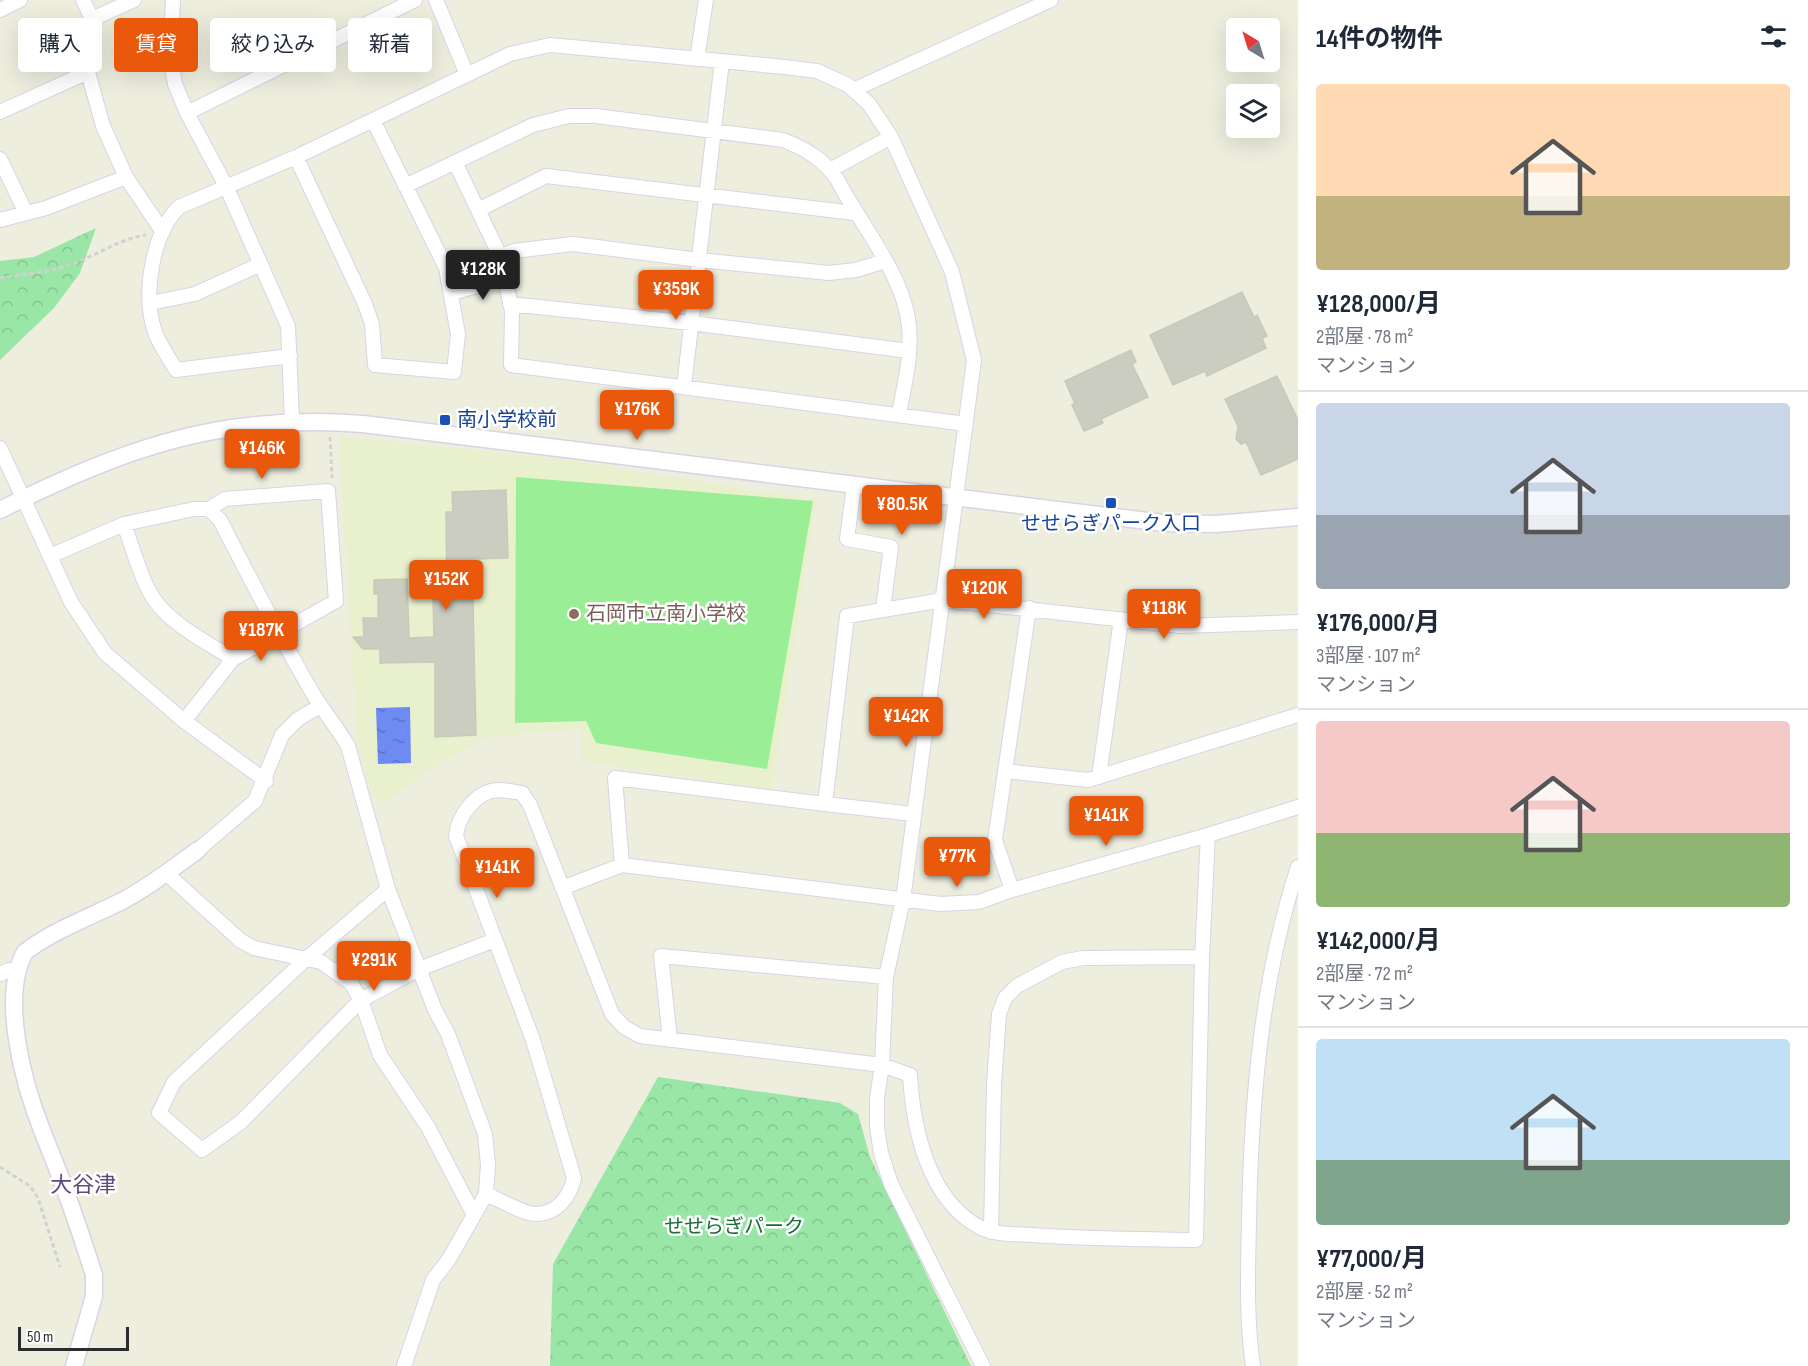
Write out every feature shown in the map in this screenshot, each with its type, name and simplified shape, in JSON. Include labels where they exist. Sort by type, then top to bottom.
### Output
[{"type":"street","points":[[0,10],[20,0]]},
{"type":"street","points":[[83,0],[92,18]]},
{"type":"street","points":[[94,18],[134,0]]},
{"type":"street","points":[[173,0],[170,56],[175,84],[226,186],[288,326],[292,421]]},
{"type":"street","points":[[187,112],[415,0]]},
{"type":"street","points":[[436,0],[467,75]]},
{"type":"street","points":[[697,59],[706,0]]},
{"type":"street","points":[[853,90],[1051,0]]},
{"type":"street","points":[[290,356],[176,370],[154,331],[150,303],[149,280],[169,217],[179,207],[296,157],[510,54],[550,45],[817,71],[853,90],[869,104],[891,137],[938,237],[962,306],[974,360],[903,900],[886,977],[877,1127],[891,1184],[983,1366]]},
{"type":"street","points":[[684,386],[722,61]]},
{"type":"street","points":[[0,112],[88,72],[103,126],[126,177],[163,232]]},
{"type":"street","points":[[405,186],[532,125],[569,116],[596,116],[783,140],[804,149],[830,170],[885,261],[897,286],[907,316],[909,351],[900,414]]},
{"type":"street","points":[[296,157],[365,304],[372,324],[375,365],[454,372],[458,334],[446,268],[373,120]]},
{"type":"street","points":[[830,170],[891,137]]},
{"type":"street","points":[[0,159],[26,213]]},
{"type":"street","points":[[455,162],[500,256],[510,304],[511,365],[966,424]]},
{"type":"street","points":[[478,210],[546,176],[854,213]]},
{"type":"street","points":[[0,220],[126,177]]},
{"type":"street","points":[[500,256],[514,250],[573,244],[829,273],[856,270],[885,261]]},
{"type":"street","points":[[150,303],[195,294],[261,264]]},
{"type":"street","points":[[452,293],[506,278]]},
{"type":"street","points":[[510,304],[692,323],[909,351]]},
{"type":"street","points":[[0,510],[86,469],[173,438],[231,427],[292,421],[329,421],[1164,523],[1216,524],[1298,517]]},
{"type":"street","points":[[0,448],[71,602],[105,652],[184,721],[266,781]]},
{"type":"street","points":[[854,486],[847,539],[891,547],[883,609]]},
{"type":"street","points":[[50,556],[124,524],[194,509],[209,509],[225,499],[328,491],[336,601],[234,659],[184,721]]},
{"type":"street","points":[[209,509],[220,520],[279,634],[320,706],[337,727],[348,746],[388,889],[435,1010],[448,1034],[485,1134],[488,1165],[486,1194],[449,1259],[433,1280],[404,1366]]},
{"type":"street","points":[[124,524],[149,591],[163,610],[183,627],[234,659]]},
{"type":"street","points":[[825,804],[848,616],[943,600],[1179,626],[1298,622]]},
{"type":"street","points":[[1012,890],[995,840],[1029,608]]},
{"type":"street","points":[[1099,777],[1121,619]]},
{"type":"street","points":[[74,1366],[94,1296],[94,1275],[43,1133],[12,1063],[3,1035],[4,972],[25,953],[64,928],[124,900],[198,850],[255,801],[266,781],[273,753],[282,735],[298,719],[320,706]]},
{"type":"street","points":[[1005,771],[1088,780],[1298,716]]},
{"type":"street","points":[[622,865],[615,778],[913,814]]},
{"type":"street","points":[[486,1194],[534,1214],[555,1209],[564,1202],[572,1191],[574,1178],[533,1040],[456,836],[457,824],[467,808],[479,798],[496,790],[522,793],[530,806],[612,1014],[624,1027],[640,1036],[882,1065],[910,1075],[912,1108],[919,1140],[934,1175],[962,1214],[991,1232],[1072,1238],[1196,1240],[1202,957],[1208,835]]},
{"type":"street","points":[[562,888],[622,865],[940,904],[978,902],[1012,890],[1208,835],[1298,807]]},
{"type":"street","points":[[1253,1366],[1247,1322],[1250,1160],[1261,1035],[1283,911],[1298,867]]},
{"type":"street","points":[[166,873],[242,941],[254,948],[321,962],[351,982],[361,1000],[380,1055],[428,1127],[474,1215]]},
{"type":"street","points":[[388,889],[306,958],[174,1082],[159,1113],[202,1150],[241,1122],[361,1000],[419,969],[495,940]]},
{"type":"street","points":[[670,1039],[661,956],[886,977]]},
{"type":"street","points":[[991,1232],[994,1084],[999,1014],[1005,998],[1017,986],[1062,962],[1083,958],[1202,957]]},
{"type":"path","points":[[0,278],[39,273],[77,262],[127,238],[163,232]]},
{"type":"path","points":[[328,491],[332,483],[329,421]]},
{"type":"path","points":[[0,1167],[30,1186],[38,1198],[60,1267]]},
{"type":"shaded area","name":"石岡市立南小学校","points":[[339,436],[561,459],[816,500],[772,790],[582,761],[581,729],[487,737],[420,775],[384,805],[372,796],[357,738]]},
{"type":"green space","points":[[96,228],[80,273],[54,308],[0,360],[0,261],[34,257]]},
{"type":"green space","points":[[516,477],[813,501],[767,769],[596,743],[586,721],[515,723]]},
{"type":"green space","name":"せせらぎパーク","points":[[658,1077],[840,1103],[858,1114],[870,1157],[971,1366],[550,1366],[553,1264]]},
{"type":"water","points":[[410,707],[411,763],[378,764],[376,708]]},
{"type":"building","points":[[1242,292],[1254,317],[1257,315],[1267,336],[1262,338],[1266,348],[1207,376],[1205,371],[1173,385],[1150,335]]},
{"type":"building","points":[[1131,350],[1136,362],[1132,364],[1148,397],[1101,419],[1103,423],[1084,431],[1072,405],[1075,404],[1065,381]]},
{"type":"building","points":[[1277,376],[1298,420],[1298,459],[1261,475],[1246,442],[1241,444],[1236,439],[1238,426],[1225,399]]},
{"type":"building","points":[[506,490],[508,558],[472,559],[476,735],[435,737],[435,662],[380,663],[380,649],[363,649],[353,637],[364,637],[363,618],[378,618],[378,594],[374,594],[374,580],[407,579],[409,638],[434,637],[433,598],[447,597],[446,512],[453,512],[452,492]]},
{"type":"place","name":"南小学校前","points":[[445,420]]},
{"type":"place","name":"せせらぎパーク入口","points":[[1111,503]]},
{"type":"place","name":"石岡市立南小学校","points":[[574,614]]},
{"type":"district","name":"大谷津","points":[[83,1185]]}]
